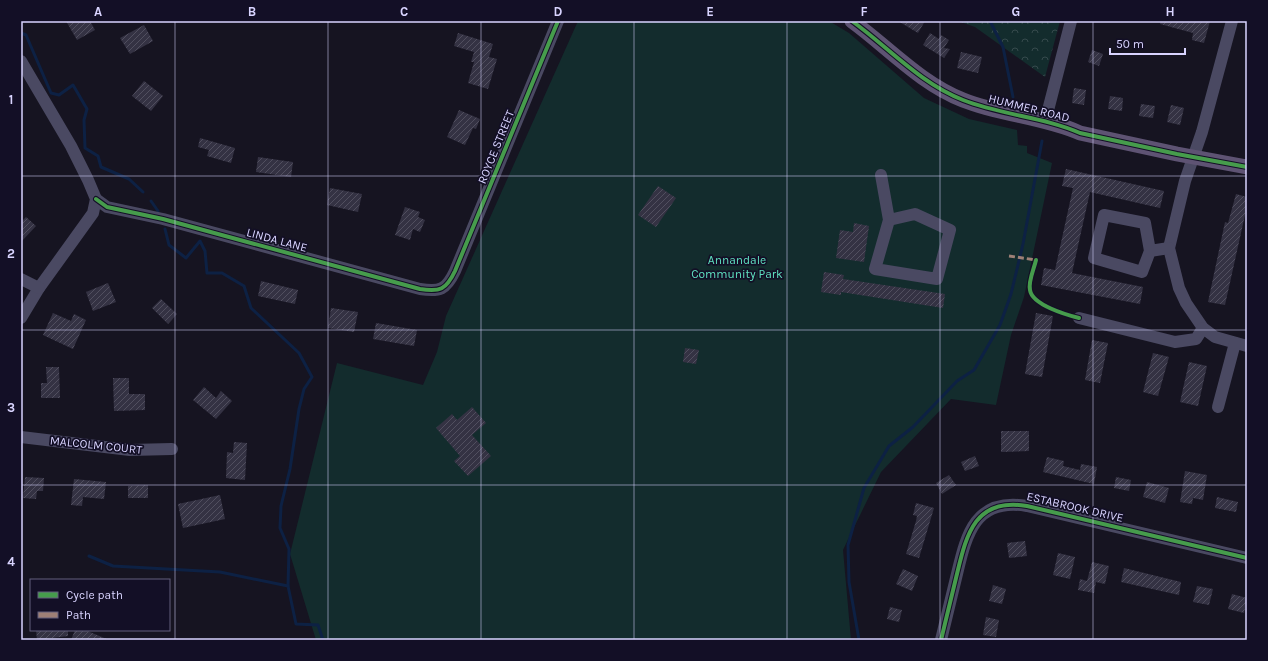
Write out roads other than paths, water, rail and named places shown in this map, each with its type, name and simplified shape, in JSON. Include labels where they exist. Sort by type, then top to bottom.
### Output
[{"type":"main road","name":"HUMMER ROAD","points":[[852,21],[917,74],[961,100],[982,107],[1068,127],[1080,133],[1247,167]]},
{"type":"street","name":"ROYCE STREET","points":[[451,280],[558,21]]},
{"type":"street","points":[[1045,122],[1071,21]]},
{"type":"street","points":[[1232,21],[1185,181],[1169,248],[1179,288],[1186,303],[1203,328],[1215,337],[1247,346]]},
{"type":"street","points":[[21,61],[71,146],[96,199],[96,206],[93,213],[39,288],[21,318]]},
{"type":"street","points":[[882,174],[888,220],[875,268],[937,279],[950,230],[915,214],[888,220]]},
{"type":"street","name":"LINDA LANE","points":[[96,199],[107,207],[163,219],[420,289],[434,291],[441,290],[451,280]]},
{"type":"street","points":[[93,213],[107,207]]},
{"type":"street","points":[[1104,215],[1145,224],[1150,250],[1142,272],[1094,258],[1104,215]]},
{"type":"street","points":[[1150,250],[1169,248]]},
{"type":"street","points":[[21,279],[39,288]]},
{"type":"street","points":[[1079,318],[1176,342],[1196,339],[1203,328]]},
{"type":"street","points":[[1218,407],[1235,343]]},
{"type":"street","name":"MALCOLM COURT","points":[[21,437],[130,450],[172,448]]},
{"type":"street","name":"ESTABROOK DRIVE","points":[[941,640],[966,538],[977,520],[986,513],[1001,506],[1018,504],[1247,558]]},
{"type":"waterway","points":[[990,21],[1003,47],[1013,97]]},
{"type":"waterway","points":[[21,33],[26,35],[51,93],[59,95],[73,85],[87,109],[84,120],[85,148],[98,156],[101,167],[129,179],[143,192]]},
{"type":"waterway","points":[[859,640],[849,582],[848,545],[864,488],[889,446],[913,427],[957,381],[974,370],[1000,325],[1011,294],[1023,244],[1042,141]]},
{"type":"waterway","points":[[151,201],[158,211]]},
{"type":"waterway","points":[[165,229],[169,245],[186,258],[200,241],[205,251],[207,273],[222,273],[244,286],[251,308],[299,353],[312,377],[304,389],[299,409],[290,469],[281,506],[280,528],[289,549],[288,586]]},
{"type":"waterway","points":[[89,556],[113,566],[220,572],[288,586],[296,624],[318,625],[323,640]]},
{"type":"park label","name":"Annandale Community Park","points":[[737,267]]}]
